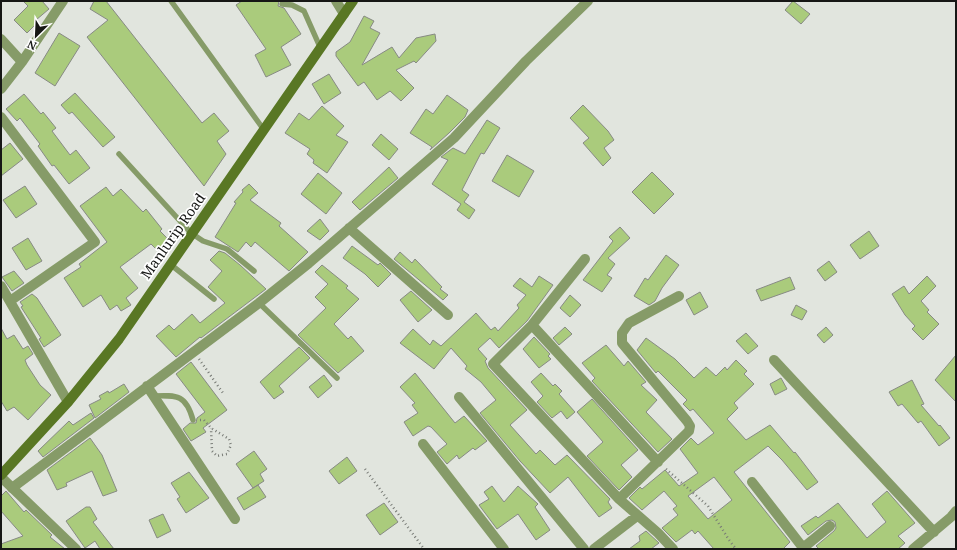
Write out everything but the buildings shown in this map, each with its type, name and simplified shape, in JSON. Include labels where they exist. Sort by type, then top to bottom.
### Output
[{"type":"main road","name":"Manlurip Road","points":[[1,476],[68,402],[119,340],[170,264],[353,1]]},
{"type":"street","points":[[1,89],[22,62],[63,1]]},
{"type":"street","points":[[336,1],[344,14]]},
{"type":"street","points":[[12,488],[259,303],[349,228],[454,138],[526,61],[588,1]]},
{"type":"street","points":[[1,39],[22,62]]},
{"type":"street","points":[[1,117],[95,242],[10,301]]},
{"type":"street","points":[[349,228],[448,315]]},
{"type":"street","points":[[585,259],[532,325],[493,364],[619,499],[658,533],[673,549]]},
{"type":"street","points":[[1,286],[68,402]]},
{"type":"street","points":[[619,499],[689,431],[690,426],[622,343],[622,333],[629,323],[678,296]]},
{"type":"street","points":[[532,325],[658,462]]},
{"type":"street","points":[[774,360],[934,532]]},
{"type":"street","points":[[147,386],[235,519]]},
{"type":"street","points":[[459,397],[584,549]]},
{"type":"street","points":[[423,444],[504,549]]},
{"type":"street","points":[[1,476],[76,549]]},
{"type":"street","points":[[752,482],[804,548],[830,526]]},
{"type":"street","points":[[594,549],[637,516]]},
{"type":"street","points":[[913,549],[954,517]]},
{"type":"lane","points":[[170,1],[264,130]]},
{"type":"lane","points":[[282,4],[292,5],[304,11],[320,47]]},
{"type":"lane","points":[[119,154],[191,234],[203,242],[227,249],[254,271]]},
{"type":"lane","points":[[170,264],[214,299]]},
{"type":"lane","points":[[259,303],[337,378]]},
{"type":"lane","points":[[153,396],[168,396],[182,399],[189,406],[194,420]]},
{"type":"path","points":[[194,352],[223,393]]},
{"type":"path","points":[[194,420],[204,420],[211,428],[230,442],[231,449],[227,454],[217,456],[212,451],[211,428]]},
{"type":"path","points":[[658,462],[708,506],[736,549]]},
{"type":"path","points":[[365,469],[424,549]]}]
